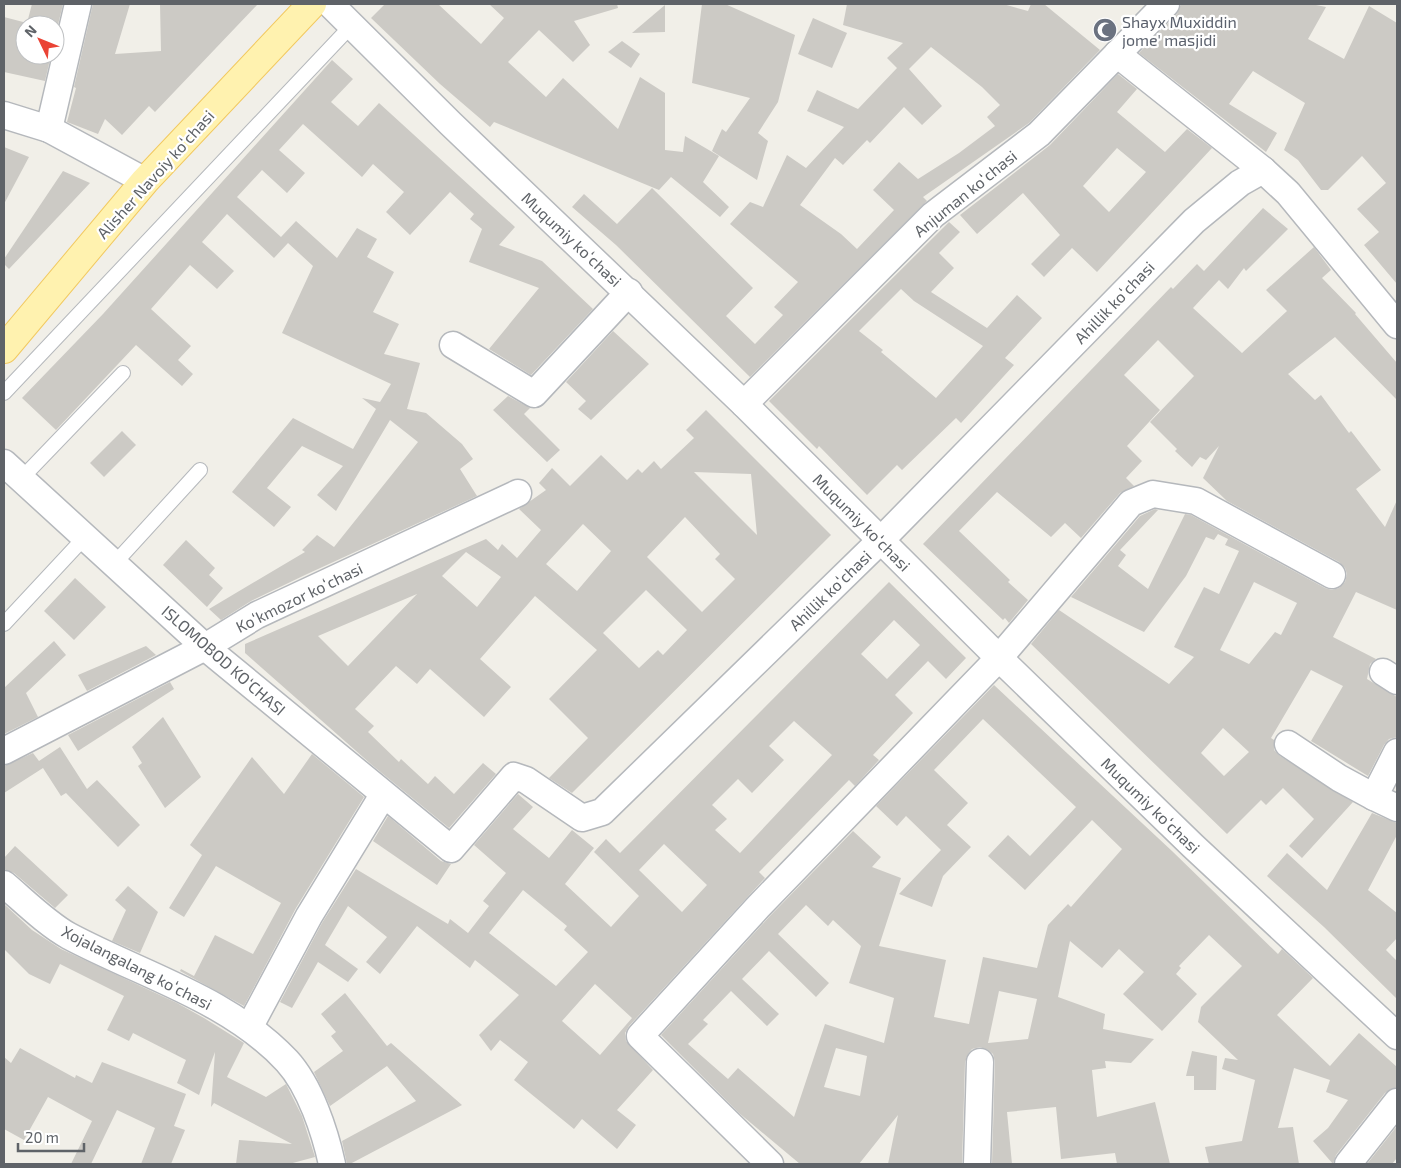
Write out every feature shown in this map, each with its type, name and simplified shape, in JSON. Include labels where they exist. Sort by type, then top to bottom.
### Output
[{"type":"main road","name":"Alisher Navoiy koʻchasi","points":[[4,349],[145,181],[312,4]]},
{"type":"street","points":[[49,129],[78,4]]},
{"type":"street","name":"Muqumiy koʻchasi","points":[[330,4],[451,124],[629,292],[744,404],[999,658],[1193,846],[1397,1036]]},
{"type":"street","name":"Anjuman koʻchasi","points":[[744,404],[933,215],[1039,134],[1166,4]]},
{"type":"street","points":[[1117,54],[1263,170],[1288,193],[1397,324]]},
{"type":"street","points":[[4,115],[49,129],[145,181]]},
{"type":"street","name":"Ahillik koʻchasi","points":[[451,848],[514,776],[526,780],[582,818],[602,812],[881,540],[1194,221],[1240,183],[1263,170]]},
{"type":"street","points":[[453,345],[534,394],[629,292]]},
{"type":"street","name":"ISLOMOBOD KO‘CHASI","points":[[12,471],[205,647],[383,795],[451,848]]},
{"type":"street","name":"Koʻkmozor koʻchasi","points":[[4,751],[205,647],[257,615],[518,493]]},
{"type":"street","points":[[770,1164],[640,1036],[758,907],[999,658],[1131,503],[1153,494],[1196,501],[1332,575]]},
{"type":"street","points":[[1288,744],[1340,778],[1386,802],[1397,752]]},
{"type":"street","points":[[250,1026],[309,916],[383,795]]},
{"type":"street","name":"Xojalangalang koʻchasi","points":[[4,884],[67,935],[168,982],[250,1026],[288,1062],[308,1094],[327,1142],[332,1164]]},
{"type":"street","points":[[977,1164],[980,1062]]},
{"type":"street","points":[[1348,1164],[1397,1102]]},
{"type":"lane","points":[[4,393],[352,25]]},
{"type":"lane","points":[[12,471],[123,373]]},
{"type":"lane","points":[[114,564],[200,470]]},
{"type":"lane","points":[[4,624],[85,537]]},
{"type":"building","points":[[32,4],[63,4],[60,15],[29,15]]},
{"type":"building","points":[[93,4],[130,4],[115,54],[161,51],[160,4],[258,4],[155,112],[149,106],[122,135],[105,119],[98,134],[67,122]]},
{"type":"building","points":[[385,4],[438,4],[481,44],[504,18],[489,4],[617,4],[618,8],[574,21],[590,45],[573,62],[539,30],[508,62],[546,97],[563,78],[618,129],[640,77],[665,93],[665,150],[683,152],[685,136],[719,156],[703,182],[729,207],[720,217],[671,177],[659,190],[494,122],[490,127],[440,84],[371,18]]},
{"type":"building","points":[[702,4],[725,4],[795,35],[778,102],[758,133],[768,141],[757,180],[712,151],[722,129],[726,132],[750,98],[692,83]]},
{"type":"building","points":[[847,4],[1003,4],[1028,11],[1031,4],[1044,4],[1100,50],[1029,123],[923,197],[927,201],[750,377],[616,245],[572,207],[584,194],[617,224],[652,188],[753,288],[726,316],[755,344],[783,315],[774,307],[798,282],[730,224],[750,202],[763,207],[787,155],[806,168],[844,127],[807,111],[817,90],[858,109],[897,68],[887,58],[903,43],[843,25]],"holes":[[[931,47],[982,87],[1000,105],[987,117],[995,126],[959,153],[918,179],[899,162],[873,190],[894,210],[857,249],[841,234],[800,205],[835,158],[843,165],[867,140],[870,143],[904,107],[922,125],[942,106],[909,69]]]},
{"type":"building","points":[[1181,4],[1311,4],[1326,7],[1308,39],[1344,59],[1369,6],[1397,23],[1397,284],[1364,245],[1379,232],[1357,209],[1386,183],[1362,156],[1328,190],[1321,190],[1298,160],[1284,150],[1305,103],[1253,71],[1229,104],[1277,133],[1266,152],[1139,53],[1177,14]]},
{"type":"building","points":[[665,5],[665,32],[632,33]]},
{"type":"building","points":[[4,17],[15,20],[15,65],[49,65],[45,81],[4,72]]},
{"type":"building","points":[[813,18],[847,33],[832,68],[798,54]]},
{"type":"building","points":[[622,41],[640,54],[631,68],[608,52]]},
{"type":"building","points":[[332,60],[353,79],[331,102],[358,126],[379,103],[515,227],[499,245],[542,261],[593,309],[531,375],[489,349],[539,288],[469,262],[482,229],[470,219],[474,214],[450,192],[410,235],[386,212],[404,192],[373,164],[362,177],[303,124],[279,150],[305,173],[287,193],[262,170],[237,197],[281,237],[296,221],[337,258],[357,228],[377,239],[367,257],[394,272],[373,312],[399,324],[384,354],[420,363],[407,409],[426,413],[462,444],[473,459],[460,469],[477,496],[251,601],[221,620],[209,609],[305,552],[302,550],[317,535],[334,547],[418,442],[390,420],[336,511],[317,495],[343,466],[302,446],[267,488],[291,507],[274,527],[232,492],[293,418],[353,449],[376,409],[362,398],[380,402],[391,384],[282,333],[313,266],[288,243],[274,258],[227,214],[202,242],[234,271],[217,289],[190,265],[151,309],[191,346],[178,360],[193,374],[182,386],[136,345],[56,430],[22,398],[103,314]]},
{"type":"building","points":[[1118,74],[1137,89],[1117,112],[1165,152],[1187,129],[1212,148],[1097,272],[1072,248],[1044,277],[1031,264],[1060,235],[1023,193],[977,234],[960,215],[1050,145]],"holes":[[[1117,148],[1146,172],[1109,212],[1083,186]]]},
{"type":"building","points":[[4,147],[29,157],[4,204]]},
{"type":"building","points":[[63,171],[90,183],[9,269],[4,264],[4,259]]},
{"type":"building","points":[[1263,208],[1288,229],[1246,271],[1244,268],[1228,289],[1219,280],[1193,308],[1242,353],[1287,311],[1266,290],[1314,247],[1331,270],[1322,278],[1356,313],[1397,363],[1397,400],[1335,337],[1288,374],[1315,400],[1321,395],[1349,433],[1351,431],[1381,470],[1356,489],[1385,527],[1397,500],[1397,610],[1356,592],[1333,637],[1376,659],[1370,664],[1367,679],[1397,697],[1397,737],[1389,739],[1384,745],[1368,776],[1311,741],[1343,686],[1311,670],[1271,738],[1274,740],[1274,750],[1280,756],[1353,802],[1302,858],[1289,846],[1314,819],[1283,788],[1266,805],[1261,800],[1227,834],[1031,644],[1059,610],[1169,684],[1194,657],[1174,647],[1204,587],[1219,594],[1239,551],[1225,545],[1228,539],[1218,534],[1214,540],[1206,537],[1186,576],[1144,632],[1071,597],[1140,516],[1155,509],[1158,510],[1120,550],[1126,555],[1118,566],[1148,589],[1185,514],[1191,515],[1325,588],[1332,590],[1339,588],[1345,582],[1347,574],[1345,568],[1339,562],[1227,501],[1203,478],[1219,446],[1206,460],[1200,457],[1192,467],[1175,451],[1177,449],[1150,422],[1194,376],[1158,340],[1124,375],[1160,410],[1127,446],[1142,461],[1126,478],[1134,486],[1120,493],[1081,538],[1065,523],[1051,537],[997,492],[959,531],[1028,600],[1009,623],[1005,618],[1003,620],[923,544],[1171,287],[1173,289],[1197,264],[1204,271]],"holes":[[[1254,582],[1297,603],[1281,635],[1275,632],[1249,664],[1220,650]],[[1223,728],[1249,752],[1224,776],[1201,753]]]},
{"type":"building","points":[[949,222],[960,232],[939,253],[954,268],[931,292],[987,328],[1017,295],[1042,318],[1005,358],[1014,365],[961,423],[956,418],[902,470],[897,465],[867,495],[819,446],[817,449],[769,401]],"holes":[[[901,289],[914,301],[983,346],[936,398],[859,331]]]},
{"type":"building","points":[[613,331],[649,364],[591,420],[578,409],[586,401],[566,382]]},
{"type":"building","points":[[508,396],[530,408],[524,414],[560,450],[547,462],[493,410]]},
{"type":"building","points":[[706,410],[831,535],[572,793],[549,778],[588,738],[549,699],[597,650],[535,596],[480,659],[511,687],[484,717],[430,669],[417,684],[396,666],[355,709],[374,726],[368,732],[399,762],[401,759],[428,784],[435,776],[454,794],[483,763],[496,774],[449,828],[372,765],[245,653],[245,644],[486,539],[498,550],[502,544],[517,558],[541,530],[519,509],[546,490],[539,483],[552,468],[570,486],[601,455],[627,480],[638,469],[642,473],[654,461],[661,469],[694,438],[686,430]],"holes":[[[694,472],[751,474],[757,535]],[[685,517],[720,554],[715,559],[735,579],[702,612],[647,557]],[[583,524],[611,551],[577,591],[546,564]],[[466,552],[501,577],[477,607],[442,576]],[[646,590],[687,630],[663,655],[658,650],[639,668],[603,633]],[[417,594],[348,666],[318,636]]]},
{"type":"building","points":[[122,431],[136,445],[104,477],[90,463]]},
{"type":"building","points":[[186,540],[215,568],[209,575],[223,588],[207,607],[163,565]]},
{"type":"building","points":[[75,578],[106,607],[74,640],[44,611]]},
{"type":"building","points":[[889,582],[966,658],[946,679],[928,661],[895,695],[913,713],[873,755],[879,760],[855,786],[849,780],[759,872],[765,878],[629,1026],[625,1033],[626,1041],[653,1070],[617,1110],[636,1125],[617,1149],[582,1119],[574,1129],[514,1080],[528,1062],[500,1040],[491,1051],[479,1035],[519,995],[475,960],[470,968],[417,926],[380,974],[366,962],[387,937],[348,906],[325,945],[358,969],[348,982],[318,962],[292,1008],[280,1002],[322,923],[356,869],[448,924],[450,919],[468,933],[489,906],[483,901],[506,873],[474,845],[518,794],[533,807],[513,829],[549,858],[572,830],[594,848],[565,884],[611,927],[639,896],[594,852],[606,839],[620,853]],"holes":[[[894,620],[920,645],[887,679],[861,654]],[[794,721],[832,755],[740,853],[715,830],[727,819],[712,805],[738,779],[752,793],[784,760],[769,746]],[[664,844],[707,885],[682,912],[639,870]],[[523,890],[567,926],[564,930],[588,952],[556,986],[489,933]],[[595,984],[632,1018],[600,1055],[562,1021]]]},
{"type":"building","points":[[54,641],[66,655],[26,693],[38,717],[4,734],[4,688]]},
{"type":"building","points":[[146,646],[156,655],[87,691],[78,675]]},
{"type":"building","points":[[170,682],[174,689],[78,751],[68,735]]},
{"type":"building","points":[[994,685],[1172,851],[1278,954],[1282,949],[1313,978],[1277,1015],[1330,1066],[1359,1033],[1397,1067],[1397,1087],[1385,1093],[1336,1155],[1333,1164],[1313,1141],[1328,1128],[1348,1100],[1326,1092],[1330,1080],[1294,1068],[1278,1128],[1293,1127],[1299,1164],[1209,1164],[1205,1147],[1242,1141],[1255,1080],[1222,1069],[1225,1058],[1238,1060],[1198,1022],[1201,1007],[1242,966],[1209,935],[1179,966],[1181,968],[1176,974],[1197,994],[1162,1031],[1123,994],[1144,972],[1119,949],[1102,968],[1070,941],[1058,997],[1105,1014],[1103,1029],[1154,1039],[1131,1063],[1105,1061],[1106,1068],[1092,1070],[1097,1117],[1155,1102],[1170,1164],[1117,1164],[1115,1153],[1061,1159],[1056,1107],[1007,1112],[1012,1164],[992,1164],[995,1062],[993,1054],[980,1047],[972,1049],[965,1062],[962,1164],[888,1164],[898,1115],[859,1164],[800,1164],[739,1113],[661,1035],[769,917],[853,831],[881,857],[872,867],[901,878],[879,946],[946,960],[934,1017],[969,1024],[983,957],[1037,968],[1048,925],[1068,904],[1071,907],[1122,849],[1092,820],[1025,890],[988,856],[1008,835],[1030,856],[1076,807],[983,719],[934,770],[968,803],[947,825],[971,847],[943,876],[932,907],[899,894],[941,850],[906,816],[897,826],[876,806]],"holes":[[[806,905],[828,926],[833,920],[861,946],[849,983],[894,998],[884,1043],[825,1024],[794,1117],[738,1068],[728,1079],[688,1044],[708,1024],[703,1020],[731,991],[767,1026],[779,1014],[742,979],[769,951],[816,997],[829,983],[778,934]],[[999,991],[1037,999],[1028,1039],[988,1043]],[[836,1048],[867,1056],[860,1096],[824,1087]]]},
{"type":"building","points":[[163,717],[201,777],[165,808],[138,766],[142,763],[132,747]]},
{"type":"building","points":[[60,747],[87,789],[97,780],[140,825],[118,847],[66,793],[61,796],[43,768],[4,793],[4,766],[33,753],[39,761]]},
{"type":"building","points":[[312,754],[364,797],[296,908],[244,1006],[180,971],[181,969],[194,976],[215,935],[253,954],[281,903],[216,866],[184,917],[169,908],[202,855],[190,845],[252,757],[284,794]]},
{"type":"building","points":[[1372,813],[1397,823],[1397,835],[1368,890],[1397,913],[1397,938],[1386,950],[1397,961],[1397,999],[1324,927],[1267,876],[1287,853],[1327,890]]},
{"type":"building","points":[[388,816],[441,861],[451,864],[437,885],[373,841]]},
{"type":"building","points":[[15,846],[68,895],[55,908],[14,873],[4,869],[4,858]]},
{"type":"building","points":[[128,886],[158,912],[140,953],[112,941],[126,910],[115,900]]},
{"type":"building","points":[[4,904],[32,930],[61,949],[177,1003],[244,1043],[227,1077],[266,1097],[286,1084],[302,1116],[315,1157],[289,1164],[236,1164],[239,1140],[292,1144],[214,1103],[211,1107],[215,1052],[199,1095],[177,1083],[186,1060],[133,1033],[129,1041],[107,1030],[124,996],[60,964],[50,984],[29,974],[4,949]]},
{"type":"building","points":[[345,993],[387,1046],[391,1043],[462,1105],[350,1164],[347,1164],[342,1141],[416,1101],[387,1066],[330,1106],[314,1072],[343,1051],[331,1036],[336,1032],[321,1014]]},
{"type":"building","points":[[20,1048],[75,1078],[76,1075],[92,1083],[102,1062],[186,1094],[174,1126],[185,1130],[171,1164],[141,1164],[155,1128],[117,1110],[91,1164],[71,1164],[92,1121],[48,1097],[24,1140],[4,1129],[4,1057],[11,1063]]},
{"type":"building","points":[[1192,1051],[1217,1056],[1216,1090],[1194,1090],[1194,1076],[1186,1076]]},
{"type":"building","points":[[1397,1126],[1397,1158],[1392,1164],[1367,1164]]},
{"type":"place","name":"Shayx Muxiddin jome' masjidi","points":[[1105,30]]}]
